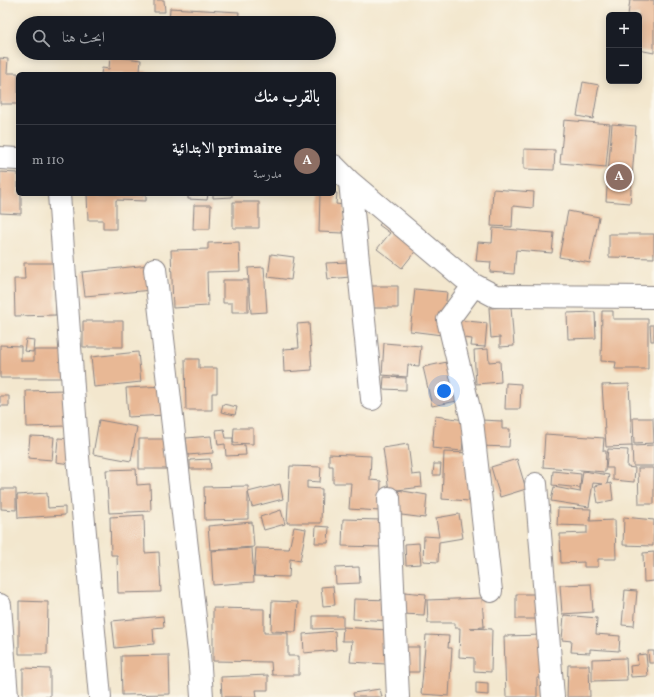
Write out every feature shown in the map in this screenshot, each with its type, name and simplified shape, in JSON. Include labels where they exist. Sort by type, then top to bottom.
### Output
[{"type":"street","points":[[0,158],[16,159]]},
{"type":"street","points":[[336,168],[350,182],[474,285],[495,296],[654,297]]},
{"type":"street","points":[[350,182],[372,399]]},
{"type":"street","points":[[59,196],[78,457],[100,697]]},
{"type":"street","points":[[155,269],[199,653],[202,697]]},
{"type":"street","points":[[474,285],[448,320],[472,421],[491,592]]},
{"type":"street","points":[[536,484],[553,697]]},
{"type":"street","points":[[389,498],[398,697]]},
{"type":"street","points":[[0,605],[7,697]]},
{"type":"building","points":[[154,0],[164,0],[165,12],[154,12]]},
{"type":"building","points":[[630,0],[654,0],[654,53],[642,51],[642,12],[628,12]]},
{"type":"building","points":[[170,8],[239,12],[239,16],[169,16]]},
{"type":"building","points":[[0,58],[8,59],[7,73],[16,73],[16,104],[0,104]]},
{"type":"building","points":[[110,60],[141,60],[140,71],[151,72],[101,72],[102,68],[109,69]]},
{"type":"building","points":[[583,82],[599,85],[593,119],[577,116]]},
{"type":"building","points":[[564,120],[610,124],[606,167],[560,163]]},
{"type":"building","points":[[612,124],[636,126],[630,203],[606,201]]},
{"type":"building","points":[[524,149],[555,150],[554,170],[524,169]]},
{"type":"building","points":[[0,172],[16,173],[16,196],[21,196],[21,214],[0,213]]},
{"type":"building","points":[[493,189],[534,192],[533,208],[513,206],[512,227],[491,226]]},
{"type":"building","points":[[337,193],[336,204],[344,205],[343,233],[319,232],[320,196],[336,196]]},
{"type":"building","points":[[87,196],[146,196],[146,201],[116,200],[116,229],[103,229],[103,220],[88,220]]},
{"type":"building","points":[[188,196],[208,196],[207,200],[188,199]]},
{"type":"building","points":[[213,196],[232,196],[232,197],[213,198]]},
{"type":"building","points":[[233,202],[259,202],[259,228],[233,228]]},
{"type":"building","points":[[194,205],[211,205],[210,229],[193,229]]},
{"type":"building","points":[[568,211],[599,217],[590,263],[559,257]]},
{"type":"building","points":[[386,217],[417,249],[402,268],[377,249],[390,233],[379,225]]},
{"type":"building","points":[[493,228],[554,233],[552,253],[516,250],[514,274],[490,272],[491,262],[476,261],[478,242],[492,243]]},
{"type":"building","points":[[609,234],[654,234],[654,258],[609,257]]},
{"type":"building","points":[[239,242],[240,271],[207,272],[208,306],[173,308],[171,250],[208,249],[208,243]]},
{"type":"building","points":[[271,254],[294,257],[291,280],[268,277]]},
{"type":"building","points":[[348,262],[350,277],[328,279],[326,263]]},
{"type":"building","points":[[24,263],[54,263],[56,315],[15,316],[14,279],[25,279]]},
{"type":"building","points":[[149,265],[152,290],[85,296],[82,272]]},
{"type":"building","points":[[264,267],[267,312],[251,313],[248,268]]},
{"type":"building","points":[[223,280],[248,280],[248,312],[232,312],[232,303],[223,303]]},
{"type":"building","points":[[371,286],[398,286],[398,308],[372,308]]},
{"type":"building","points":[[415,289],[447,292],[442,335],[410,331]]},
{"type":"building","points":[[511,307],[514,346],[500,347],[500,337],[491,338],[489,308]]},
{"type":"building","points":[[602,311],[613,311],[613,319],[648,319],[648,369],[615,369],[616,362],[601,361]]},
{"type":"building","points":[[595,312],[596,338],[568,339],[567,313]]},
{"type":"building","points":[[457,320],[487,323],[485,347],[471,346],[472,339],[456,337]]},
{"type":"building","points":[[83,321],[123,321],[123,347],[83,347]]},
{"type":"building","points":[[309,323],[312,370],[284,372],[283,349],[299,348],[297,324]]},
{"type":"building","points":[[650,325],[654,325],[654,341],[651,341]]},
{"type":"building","points":[[26,339],[34,340],[33,352],[24,351]]},
{"type":"building","points":[[384,343],[421,346],[419,366],[408,365],[407,377],[382,375]]},
{"type":"building","points":[[0,345],[21,346],[21,361],[34,361],[34,350],[67,350],[67,378],[0,378]]},
{"type":"building","points":[[488,349],[489,362],[500,361],[501,382],[476,384],[474,350]]},
{"type":"building","points":[[138,352],[141,382],[94,387],[91,357]]},
{"type":"building","points":[[185,359],[199,359],[199,368],[217,368],[217,393],[212,393],[212,410],[186,410]]},
{"type":"building","points":[[447,362],[457,401],[432,406],[423,367]]},
{"type":"building","points":[[384,377],[406,378],[406,390],[383,389]]},
{"type":"building","points":[[506,383],[521,384],[520,409],[505,409]]},
{"type":"building","points":[[629,384],[632,446],[606,447],[602,385]]},
{"type":"building","points":[[164,386],[166,415],[128,417],[126,388]]},
{"type":"building","points":[[66,390],[66,426],[27,427],[26,391]]},
{"type":"building","points":[[0,396],[9,396],[9,406],[0,406]]},
{"type":"building","points":[[223,404],[237,407],[235,415],[221,412]]},
{"type":"building","points":[[435,416],[465,420],[462,451],[432,448]]},
{"type":"building","points":[[633,418],[653,418],[654,443],[634,444]]},
{"type":"building","points":[[99,420],[137,427],[131,461],[93,454]]},
{"type":"building","points":[[481,420],[502,421],[502,429],[510,429],[509,447],[480,446]]},
{"type":"building","points":[[234,428],[253,428],[253,444],[233,443]]},
{"type":"building","points":[[224,429],[226,438],[233,438],[233,446],[245,445],[246,455],[226,456],[225,444],[218,445],[216,430]]},
{"type":"building","points":[[545,434],[604,438],[603,451],[606,451],[605,472],[543,467]]},
{"type":"building","points":[[30,436],[54,437],[52,460],[28,458]]},
{"type":"building","points":[[211,436],[213,453],[188,455],[186,438]]},
{"type":"building","points":[[58,438],[72,439],[70,464],[56,462]]},
{"type":"building","points":[[139,439],[172,439],[173,469],[139,469]]},
{"type":"building","points":[[408,444],[412,475],[421,474],[422,487],[389,491],[383,448]]},
{"type":"building","points":[[654,445],[654,466],[633,466],[632,446]]},
{"type":"building","points":[[608,449],[628,450],[627,467],[635,468],[634,482],[613,480],[613,468],[606,468]]},
{"type":"building","points":[[444,452],[471,453],[469,501],[442,499]]},
{"type":"building","points":[[329,454],[371,456],[370,480],[381,481],[380,511],[349,509],[351,483],[333,483],[333,466],[329,466]]},
{"type":"building","points":[[210,459],[211,469],[190,469],[190,460]]},
{"type":"building","points":[[517,459],[526,489],[500,497],[491,467]]},
{"type":"building","points":[[434,464],[441,464],[440,475],[433,475]]},
{"type":"building","points":[[290,466],[321,467],[320,482],[307,481],[307,488],[322,489],[321,523],[287,523]]},
{"type":"building","points":[[638,468],[654,468],[654,504],[639,504]]},
{"type":"building","points":[[136,469],[137,485],[150,484],[151,511],[109,513],[106,470]]},
{"type":"building","points":[[553,471],[581,474],[580,488],[552,485]]},
{"type":"building","points":[[583,471],[609,475],[607,484],[611,483],[613,500],[598,503],[595,486],[603,484],[593,483],[589,507],[551,501],[554,487],[580,492]]},
{"type":"building","points":[[280,484],[283,499],[252,507],[248,492]]},
{"type":"building","points":[[248,486],[248,519],[205,520],[204,487]]},
{"type":"building","points":[[1,489],[16,489],[16,510],[1,509]]},
{"type":"building","points":[[397,490],[427,495],[425,518],[394,514]]},
{"type":"building","points":[[47,493],[48,508],[65,507],[65,515],[18,518],[17,495]]},
{"type":"building","points":[[558,508],[591,509],[590,521],[615,520],[616,559],[598,559],[598,567],[584,567],[584,562],[561,563],[560,534],[587,533],[587,526],[557,525]]},
{"type":"building","points":[[281,510],[285,524],[264,530],[260,517]]},
{"type":"building","points":[[459,514],[463,538],[439,542],[438,562],[423,561],[424,536],[439,537],[436,518]]},
{"type":"building","points":[[144,515],[145,553],[159,552],[161,592],[118,593],[117,555],[111,555],[110,517]]},
{"type":"building","points":[[624,517],[654,520],[653,546],[623,545]]},
{"type":"building","points":[[343,519],[381,520],[380,547],[342,546]]},
{"type":"building","points":[[252,522],[254,547],[210,550],[208,526]]},
{"type":"building","points":[[316,526],[329,527],[328,543],[315,543]]},
{"type":"building","points":[[294,527],[306,529],[300,561],[290,559],[289,577],[254,576],[256,548],[289,549]]},
{"type":"building","points":[[419,543],[421,564],[406,565],[405,544]]},
{"type":"building","points":[[252,548],[254,582],[213,585],[211,551]]},
{"type":"building","points":[[654,552],[654,581],[644,582],[643,553]]},
{"type":"building","points":[[359,567],[360,583],[336,584],[335,568]]},
{"type":"building","points":[[591,584],[593,612],[562,614],[560,585]]},
{"type":"building","points":[[333,586],[335,605],[323,606],[321,587]]},
{"type":"building","points":[[625,590],[637,591],[634,626],[622,625]]},
{"type":"building","points":[[404,592],[426,594],[424,615],[402,614]]},
{"type":"building","points":[[516,594],[538,594],[538,619],[516,619]]},
{"type":"building","points":[[482,598],[484,627],[469,628],[492,629],[491,672],[474,671],[474,658],[459,657],[460,628],[455,628],[455,623],[428,623],[427,600]]},
{"type":"building","points":[[354,599],[392,600],[392,621],[353,619]]},
{"type":"building","points":[[19,601],[48,602],[47,654],[19,654]]},
{"type":"building","points":[[272,601],[298,602],[296,632],[271,631]]},
{"type":"building","points":[[213,608],[264,609],[264,633],[288,633],[288,656],[299,656],[299,675],[272,675],[271,662],[213,661]]},
{"type":"building","points":[[564,615],[597,618],[596,634],[620,636],[619,651],[590,649],[590,653],[571,652],[572,641],[562,640]]},
{"type":"building","points":[[163,616],[164,627],[153,628],[154,644],[115,648],[112,621]]},
{"type":"building","points":[[313,616],[343,616],[343,628],[313,629]]},
{"type":"building","points":[[343,627],[387,630],[386,664],[350,662],[352,641],[342,641]]},
{"type":"building","points":[[335,631],[336,650],[304,653],[303,634]]},
{"type":"building","points":[[426,635],[449,636],[448,648],[452,648],[449,696],[421,694]]},
{"type":"building","points":[[545,635],[546,678],[537,678],[537,697],[506,697],[504,636]]},
{"type":"building","points":[[401,647],[419,647],[419,672],[400,672]]},
{"type":"building","points":[[648,651],[654,651],[654,663],[649,663]]},
{"type":"building","points":[[646,654],[648,676],[631,677],[630,666],[638,665],[637,655]]},
{"type":"building","points":[[169,655],[170,694],[122,695],[121,656]]},
{"type":"building","points":[[626,658],[627,680],[592,681],[592,659]]},
{"type":"building","points":[[568,665],[589,665],[590,697],[567,697]]},
{"type":"building","points":[[23,668],[50,669],[50,697],[23,696]]},
{"type":"building","points":[[268,675],[268,690],[256,690],[257,697],[222,697],[221,677]]},
{"type":"building","points":[[476,682],[488,683],[488,695],[476,694]]},
{"type":"building","points":[[380,689],[382,697],[354,697],[353,693]]},
{"type":"place","name":"primaire الابتدائية","points":[[619,177]]}]
